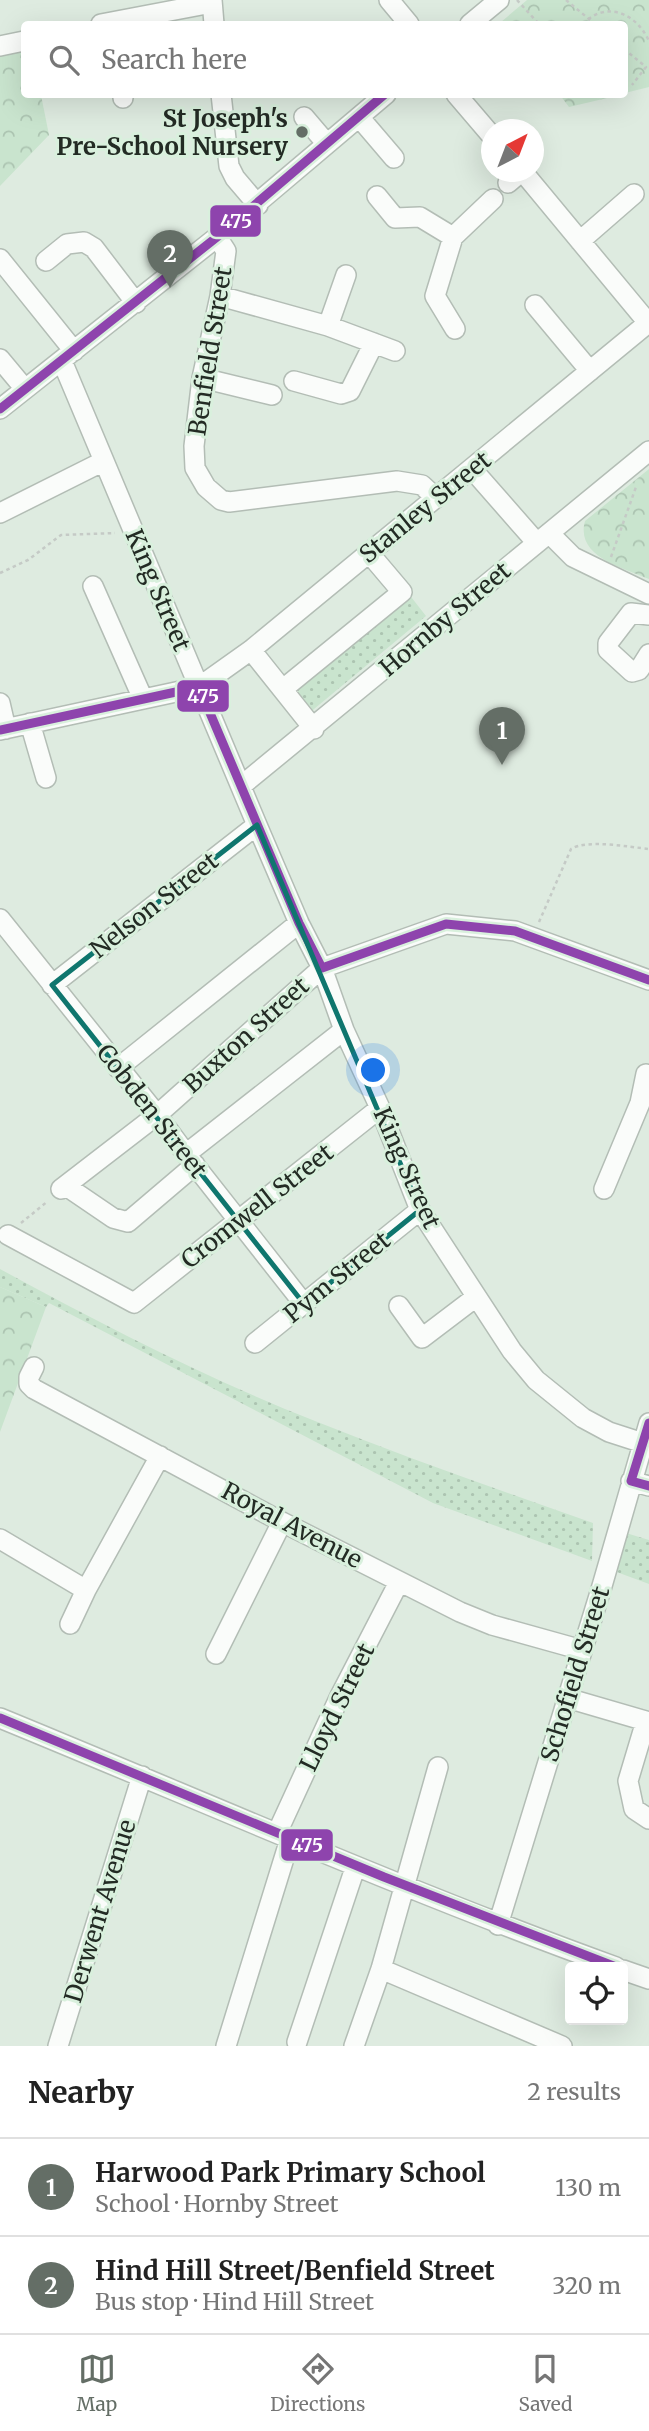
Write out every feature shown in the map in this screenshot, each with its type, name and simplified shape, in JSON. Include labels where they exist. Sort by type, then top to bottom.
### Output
[{"type":"street","points":[[389,0],[406,21]]},
{"type":"street","points":[[474,21],[499,0]]},
{"type":"street","points":[[120,21],[212,1],[214,21]]},
{"type":"street","points":[[0,46],[21,42]]},
{"type":"street","points":[[221,98],[229,166],[235,178],[258,205]]},
{"type":"street","points":[[0,409],[258,205],[381,98]]},
{"type":"street","points":[[460,98],[481,122]]},
{"type":"street","points":[[304,117],[327,144]]},
{"type":"street","points":[[359,117],[394,158]]},
{"type":"street","points":[[526,182],[545,198],[649,324]]},
{"type":"street","points":[[580,241],[634,194]]},
{"type":"street","points":[[377,196],[395,218],[419,217],[453,237]]},
{"type":"street","points":[[455,329],[435,296],[453,237],[493,199]]},
{"type":"street","name":"Benfield Street","points":[[217,237],[226,251],[220,296],[202,378],[194,446],[195,468],[206,486],[221,500],[242,502],[397,481],[422,485],[436,498]]},
{"type":"street","points":[[46,261],[67,244],[84,242],[94,248],[136,303]]},
{"type":"street","name":"King Street","points":[[0,259],[68,356],[104,461],[299,923],[322,968],[344,1030],[380,1108],[420,1210],[512,1351],[536,1380],[583,1418],[609,1432],[643,1443]]},
{"type":"street","points":[[328,326],[346,275]]},
{"type":"street","points":[[220,296],[328,326],[395,351]]},
{"type":"street","points":[[535,305],[590,371]]},
{"type":"street","name":"Stanley Street","points":[[199,687],[251,650],[649,324]]},
{"type":"street","points":[[294,381],[341,394],[350,391],[374,343]]},
{"type":"street","points":[[0,359],[25,389]]},
{"type":"street","points":[[202,378],[272,396]]},
{"type":"street","name":"Hornby Street","points":[[241,786],[314,729],[649,451]]},
{"type":"street","points":[[0,513],[104,461]]},
{"type":"street","points":[[472,469],[543,538],[573,557],[649,594]]},
{"type":"street","points":[[283,689],[402,592],[369,553]]},
{"type":"street","points":[[93,586],[143,699]]},
{"type":"street","points":[[649,615],[631,613],[608,643],[608,650],[632,672],[639,670],[649,654]]},
{"type":"street","points":[[251,650],[314,729]]},
{"type":"street","points":[[0,703],[3,729],[199,687]]},
{"type":"street","points":[[30,723],[46,778]]},
{"type":"street","name":"Nelson Street","points":[[52,985],[257,825]]},
{"type":"street","name":"Cobden Street","points":[[0,919],[304,1304]]},
{"type":"street","points":[[118,1068],[299,923]]},
{"type":"street","points":[[322,968],[446,924],[515,931],[649,981]]},
{"type":"street","name":"Buxton Street","points":[[64,1188],[157,1115],[322,968]]},
{"type":"street","points":[[64,1188],[113,1218],[128,1222],[190,1160],[344,1030]]},
{"type":"street","points":[[604,1189],[644,1105],[646,1074]]},
{"type":"street","name":"Cromwell Street","points":[[8,1235],[134,1303],[380,1108]]},
{"type":"street","name":"Pym Street","points":[[255,1343],[420,1210]]},
{"type":"street","points":[[399,1306],[422,1338],[476,1297]]},
{"type":"street","name":"Royal Avenue","points":[[34,1367],[29,1377],[29,1384],[34,1389],[282,1522],[399,1582],[492,1625],[582,1650]]},
{"type":"street","name":"Schofield Street","points":[[498,1925],[624,1509],[640,1483],[643,1443],[649,1423]]},
{"type":"street","points":[[70,1624],[160,1455]]},
{"type":"street","points":[[216,1654],[282,1522]]},
{"type":"street","points":[[0,1539],[86,1590]]},
{"type":"street","name":"Lloyd Street","points":[[226,2046],[284,1836],[340,1696],[399,1582]]},
{"type":"street","points":[[567,1698],[648,1722],[628,1781],[634,1809],[649,1819]]},
{"type":"street","points":[[0,1718],[355,1868],[498,1925],[602,1962]]},
{"type":"street","points":[[354,2046],[381,1969],[438,1767]]},
{"type":"street","name":"Derwent Avenue","points":[[58,2046],[142,1776]]},
{"type":"street","points":[[298,2042],[355,1868]]},
{"type":"street","points":[[381,1969],[562,2046]]},
{"type":"street","points":[[628,1972],[649,1979]]},
{"type":"path","points":[[517,0],[536,21]]},
{"type":"path","points":[[566,0],[591,21]]},
{"type":"path","points":[[588,19],[597,13],[616,12],[638,24],[649,41]]},
{"type":"path","points":[[628,52],[640,62],[648,63]]},
{"type":"path","points":[[640,62],[648,63]]},
{"type":"path","points":[[632,85],[648,63]]},
{"type":"path","points":[[605,573],[638,480],[631,467]]},
{"type":"path","points":[[0,573],[28,560],[61,535],[109,534],[132,527]]},
{"type":"path","points":[[533,938],[570,849],[593,845],[649,849]]},
{"type":"path","points":[[8,1235],[64,1188]]},
{"type":"highlighted area","points":[[257,825],[420,1210],[304,1304],[52,985]]},
{"type":"green space","points":[[527,0],[649,0],[649,87],[628,92],[628,21],[502,21]]},
{"type":"green space","points":[[21,50],[21,98],[42,98],[49,135],[0,186],[0,55]]},
{"type":"green space","points":[[562,98],[607,98],[569,107]]},
{"type":"green space","points":[[649,469],[649,579],[615,565],[594,552],[587,544],[584,533],[585,521]]},
{"type":"green space","points":[[408,593],[426,616],[308,714],[298,700],[298,685]]},
{"type":"green space","points":[[0,1269],[155,1350],[234,1387],[350,1435],[593,1523],[592,1561],[433,1503],[49,1303],[46,1307],[0,1287]]},
{"type":"green space","points":[[0,1287],[46,1307],[0,1432]]},
{"type":"green space","points":[[626,1533],[649,1540],[649,1584],[614,1571]]},
{"type":"transit line","name":"475","points":[[0,409],[217,237],[380,98]]},
{"type":"transit line","name":"475","points":[[0,730],[199,687],[299,923],[322,968],[446,924],[515,931],[649,980]]},
{"type":"transit line","name":"475","points":[[649,1423],[631,1481],[649,1486]]},
{"type":"transit line","name":"475","points":[[0,1718],[384,1877],[603,1962]]},
{"type":"place","name":"St Joseph's Pre-School Nursery","points":[[302,132]]},
{"type":"place","name":"Hind Hill Street/Benfield Street","points":[[170,288]]},
{"type":"place","name":"Harwood Park Primary School","points":[[502,765]]}]
